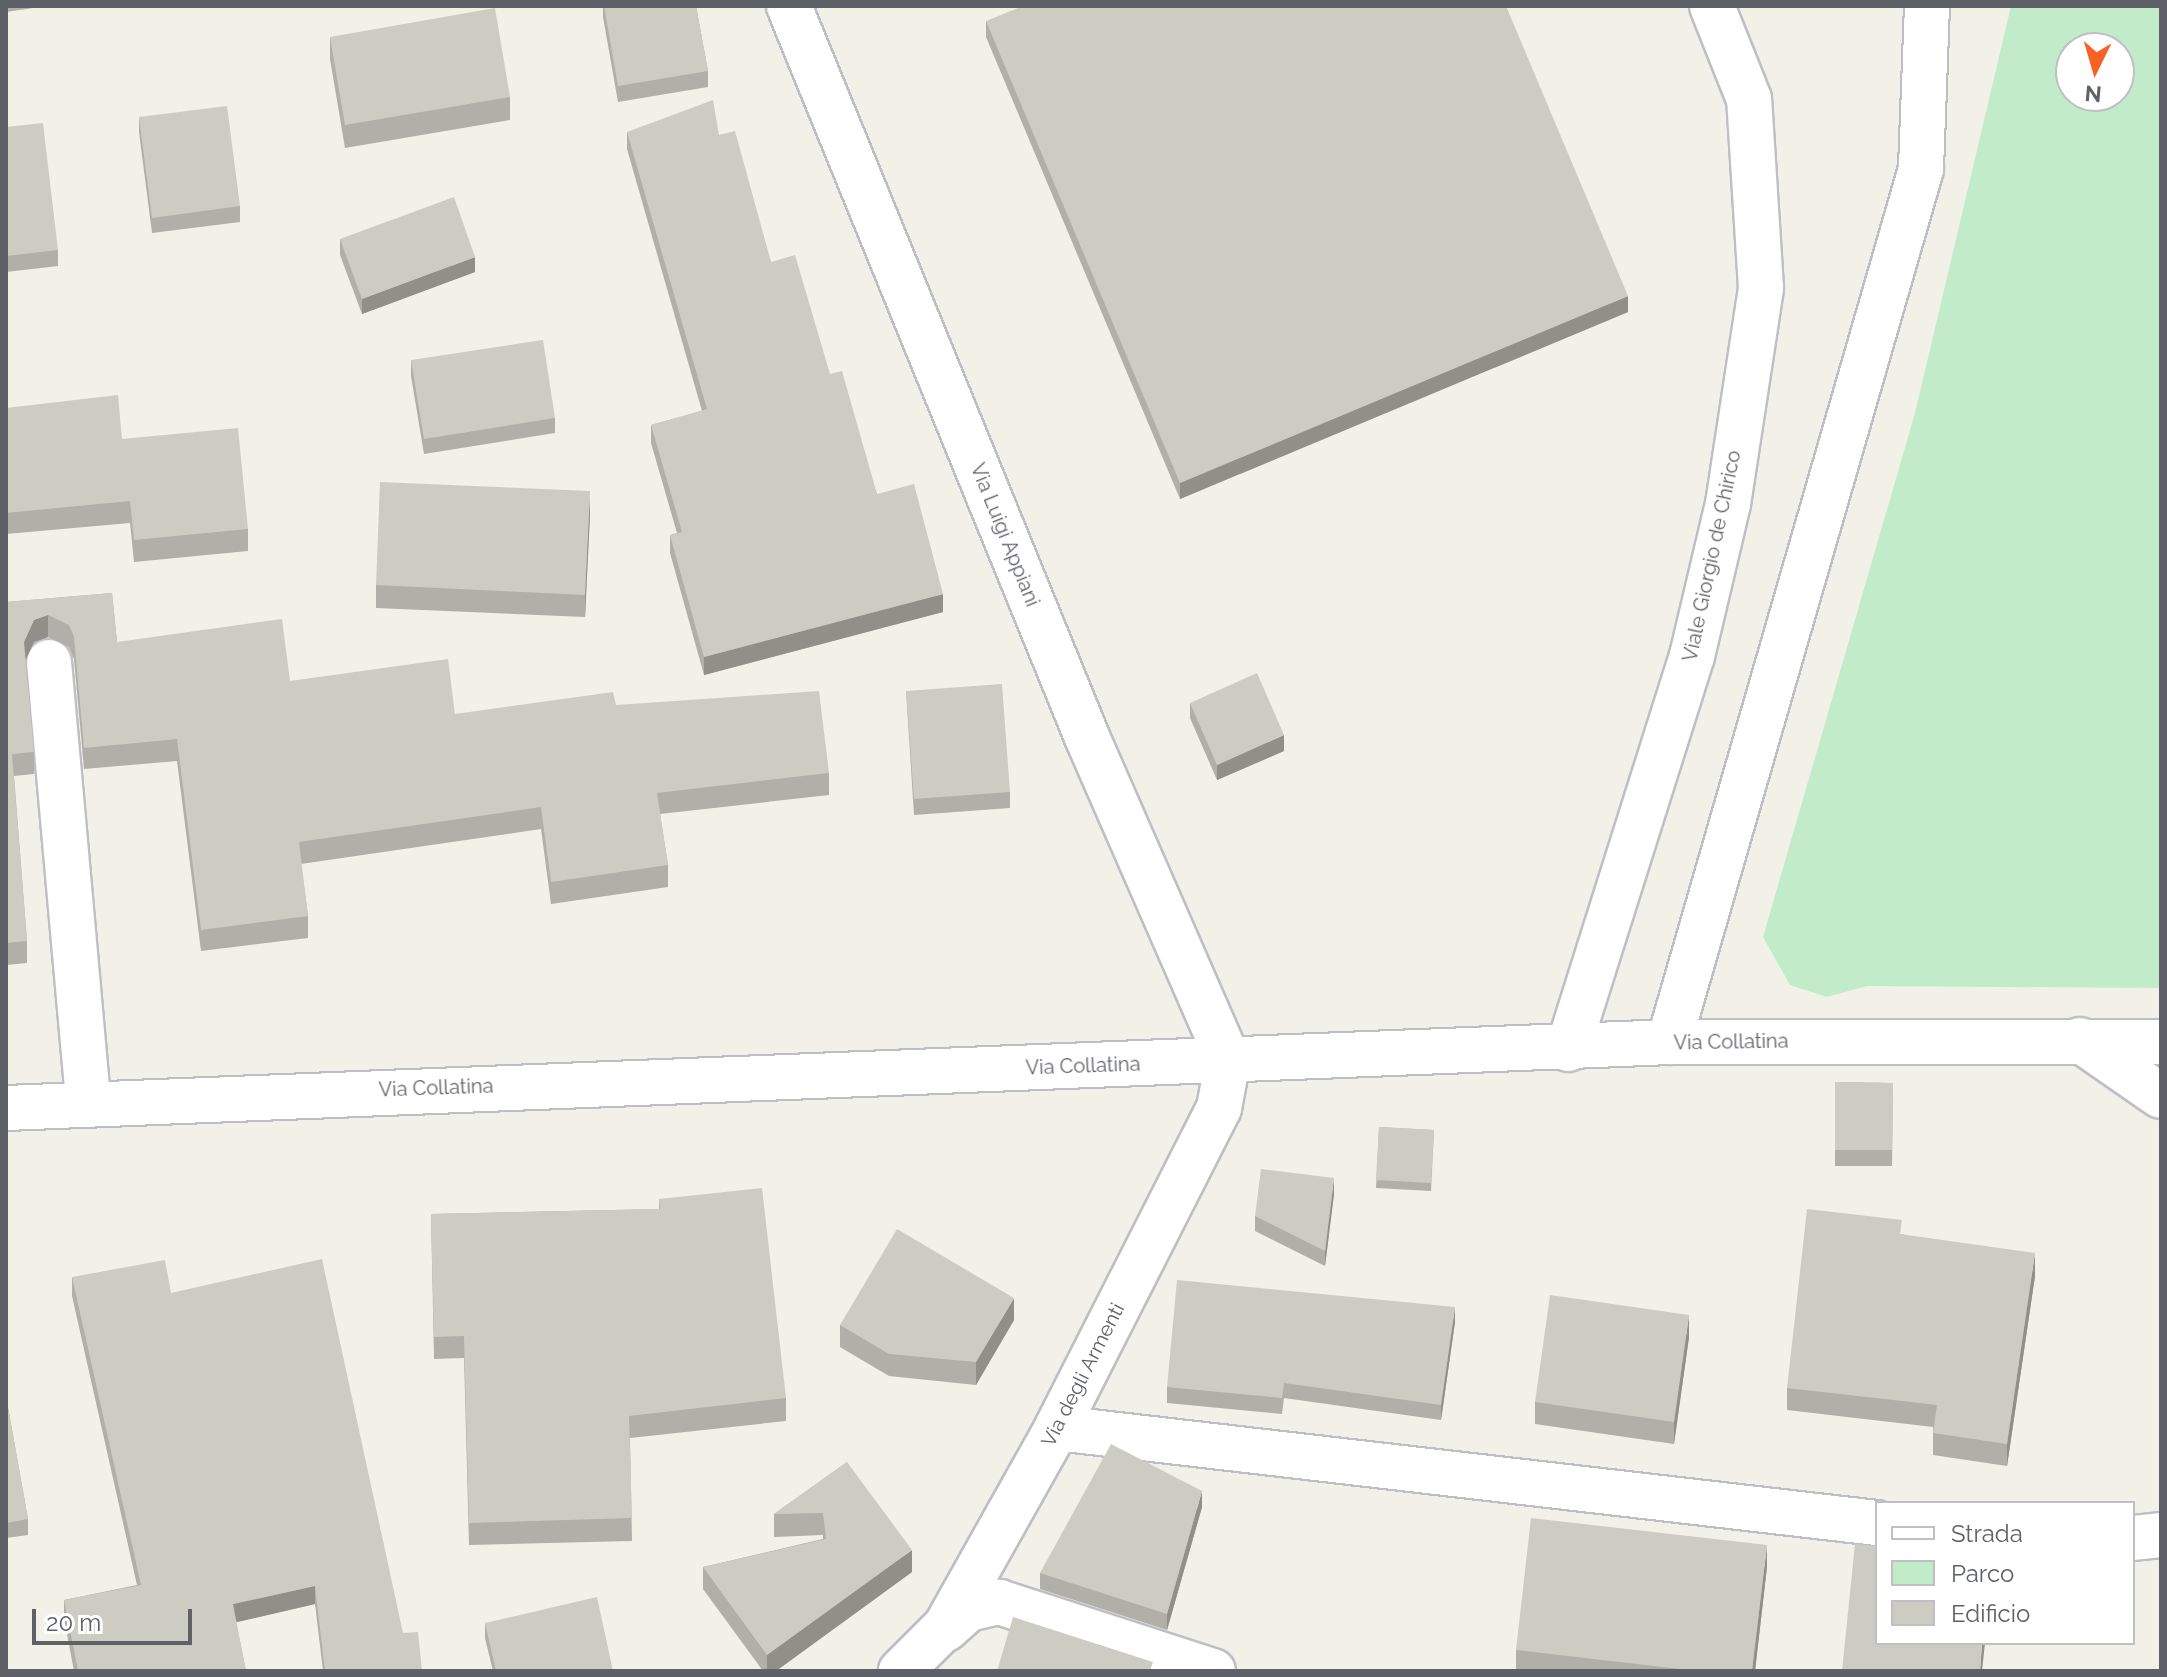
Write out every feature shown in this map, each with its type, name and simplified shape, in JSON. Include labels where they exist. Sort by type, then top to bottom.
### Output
[{"type":"street","name":"Via Luigi Appiani","points":[[789,6],[1087,737],[1228,1060]]},
{"type":"street","name":"Viale Giorgio de Chirico","points":[[1568,1049],[1713,571],[1761,288],[1749,99],[1712,6]]},
{"type":"street","points":[[1669,1042],[1921,169],[1927,6]]},
{"type":"street","points":[[49,662],[88,1102]]},
{"type":"street","name":"Via Collatina","points":[[6,1108],[88,1102],[1568,1049],[1669,1042],[2078,1039],[2161,1042]]},
{"type":"street","points":[[2078,1039],[2161,1096]]},
{"type":"street","name":"Via degli Armenti","points":[[901,1671],[946,1626],[1057,1428],[1219,1108],[1228,1060]]},
{"type":"street","points":[[1057,1428],[1875,1523]]},
{"type":"street","points":[[2135,1538],[2161,1535]]},
{"type":"street","points":[[945,1671],[946,1626],[975,1605],[999,1602],[1213,1671]]},
{"type":"green space","points":[[2011,6],[2161,6],[2161,988],[1867,986],[1827,997],[1790,985],[1763,937],[1915,413]]},
{"type":"building","points":[[604,6],[696,6],[708,71],[618,86]]},
{"type":"building","points":[[1023,6],[1506,6],[1628,296],[1180,483],[986,21]]},
{"type":"building","points":[[495,8],[510,97],[345,125],[330,37]]},
{"type":"building","points":[[713,100],[719,135],[735,131],[771,262],[795,255],[830,374],[842,371],[877,494],[914,484],[943,594],[704,657],[670,535],[682,532],[651,425],[707,409],[627,132]]},
{"type":"building","points":[[227,106],[240,206],[152,218],[139,117]]},
{"type":"building","points":[[43,123],[58,250],[6,256],[6,127]]},
{"type":"building","points":[[454,197],[475,257],[362,299],[340,239]]},
{"type":"building","points":[[543,340],[555,418],[424,439],[411,360]]},
{"type":"building","points":[[118,395],[122,439],[238,428],[248,529],[134,540],[130,501],[6,513],[6,408]]},
{"type":"building","points":[[380,482],[590,491],[585,595],[376,585]]},
{"type":"building","points":[[112,593],[117,642],[282,619],[290,681],[448,659],[455,714],[613,692],[616,705],[819,691],[829,773],[657,793],[668,865],[551,882],[541,807],[299,842],[308,916],[201,930],[177,739],[84,748],[74,637],[69,625],[48,615],[34,620],[24,642],[34,752],[12,754],[27,941],[6,943],[6,602]]},
{"type":"building","points":[[1257,673],[1284,735],[1217,765],[1190,703]]},
{"type":"building","points":[[1002,684],[1010,792],[914,799],[906,691]]},
{"type":"building","points":[[1835,1082],[1893,1083],[1892,1150],[1835,1150]]},
{"type":"building","points":[[1379,1127],[1434,1130],[1431,1183],[1376,1180]]},
{"type":"building","points":[[1261,1169],[1334,1178],[1325,1251],[1255,1216]]},
{"type":"building","points":[[762,1188],[786,1398],[629,1416],[632,1518],[469,1523],[464,1336],[434,1337],[431,1214],[660,1209],[659,1199]]},
{"type":"building","points":[[1807,1209],[1902,1220],[1900,1234],[2035,1253],[2007,1444],[1933,1433],[1937,1405],[1787,1388]]},
{"type":"building","points":[[897,1229],[1014,1298],[976,1362],[889,1354],[840,1325]]},
{"type":"building","points":[[322,1259],[403,1633],[418,1632],[422,1671],[325,1671],[315,1586],[233,1604],[246,1671],[78,1671],[64,1600],[141,1585],[72,1277],[165,1260],[171,1293]]},
{"type":"building","points":[[1177,1280],[1455,1307],[1441,1405],[1284,1383],[1282,1398],[1167,1387]]},
{"type":"building","points":[[1550,1295],[1689,1315],[1674,1422],[1535,1402]]},
{"type":"building","points":[[6,1396],[28,1519],[6,1523]]},
{"type":"building","points":[[1111,1444],[1202,1491],[1167,1614],[1040,1573]]},
{"type":"building","points":[[847,1462],[912,1550],[767,1655],[703,1567],[826,1539],[823,1513],[774,1514]]},
{"type":"building","points":[[1531,1518],[1767,1545],[1752,1671],[1697,1671],[1516,1650]]},
{"type":"building","points":[[1855,1544],[1875,1546],[1875,1645],[1982,1645],[1980,1671],[1842,1671]]},
{"type":"building","points":[[597,1597],[613,1671],[496,1671],[485,1623]]},
{"type":"building","points":[[1013,1617],[1153,1662],[1150,1671],[997,1671]]}]
